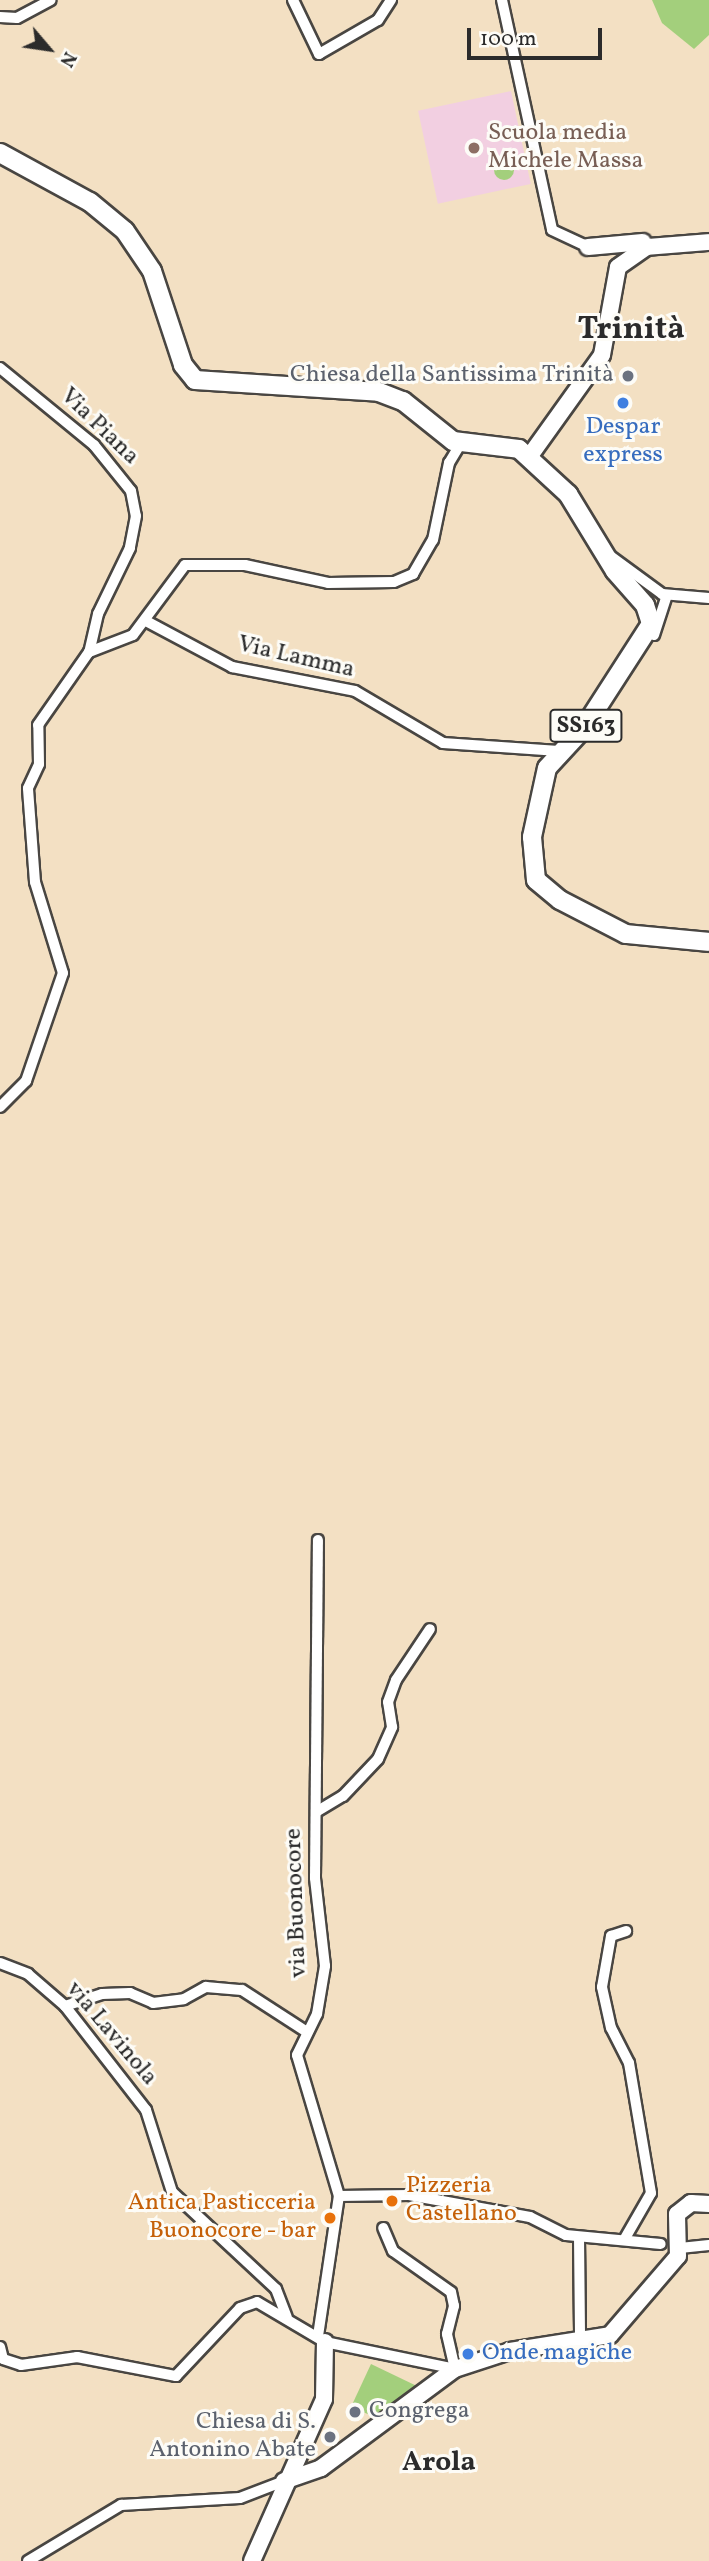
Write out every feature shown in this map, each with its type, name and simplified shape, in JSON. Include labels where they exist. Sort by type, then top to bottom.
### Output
[{"type":"main road","points":[[0,153],[90,202],[125,232],[152,271],[183,365],[195,380],[379,392],[402,401],[461,443]]},
{"type":"main road","name":"SS163","points":[[461,443],[510,446],[529,457],[577,505],[651,618],[631,659],[584,728],[559,751],[535,810],[536,880],[626,934],[677,943],[709,942]]},
{"type":"street","points":[[0,17],[18,18],[51,0]]},
{"type":"street","points":[[293,0],[319,54],[378,20],[391,0]]},
{"type":"street","points":[[502,0],[552,230],[562,240],[605,249],[709,242]]},
{"type":"street","points":[[615,273],[646,247],[684,243]]},
{"type":"street","points":[[588,247],[615,273]]},
{"type":"street","points":[[529,457],[602,355],[615,273],[605,249]]},
{"type":"street","name":"Via Piana","points":[[0,368],[94,445],[131,491],[136,516],[130,548],[98,614],[89,652]]},
{"type":"street","points":[[0,1107],[26,1081],[63,972],[35,881],[29,788],[39,764],[38,725],[89,652],[132,635],[146,621],[178,572],[199,563],[328,583],[394,582],[414,574],[433,540],[449,463],[461,443]]},
{"type":"street","points":[[608,555],[667,595],[709,598]]},
{"type":"street","points":[[631,659],[658,628],[667,595]]},
{"type":"street","name":"Via Lamma","points":[[146,621],[232,667],[355,691],[443,743],[559,751]]},
{"type":"street","name":"via Buonocore","points":[[318,1540],[316,1812],[325,1966],[317,2014],[307,2032],[299,2071],[339,2196],[321,2339]]},
{"type":"street","points":[[316,1812],[343,1796],[378,1759],[392,1727],[388,1702],[396,1680],[430,1629]]},
{"type":"street","points":[[624,2240],[651,2193],[629,2063],[611,2028],[602,1987],[611,1936],[626,1931]]},
{"type":"street","name":"via Lavinola","points":[[0,1963],[28,1974],[65,2006],[146,2110],[172,2192],[276,2289],[288,2317]]},
{"type":"street","points":[[65,2006],[102,1994],[130,1993],[153,2003],[184,1999],[206,1987],[242,1990],[307,2032]]},
{"type":"street","points":[[339,2196],[409,2195],[530,2217],[579,2237],[661,2244]]},
{"type":"street","points":[[28,2561],[121,2505],[240,2498],[314,2471],[455,2370],[580,2336],[604,2338],[615,2331],[680,2248],[677,2214],[691,2203],[709,2204]]},
{"type":"street","points":[[383,2228],[393,2251],[450,2292],[454,2306],[447,2334],[455,2370]]},
{"type":"street","points":[[579,2237],[580,2336]]},
{"type":"street","points":[[680,2248],[709,2245]]},
{"type":"street","points":[[0,2347],[4,2359],[20,2365],[77,2357],[176,2376],[249,2303],[288,2317],[321,2339],[455,2370]]},
{"type":"street","points":[[252,2561],[284,2481],[324,2399],[321,2339]]},
{"type":"street","points":[[294,2460],[314,2471]]},
{"type":"shaded area","name":"Scuola media Michele Massa","points":[[511,91],[531,184],[438,204],[418,111]]},
{"type":"green space","points":[[652,0],[709,0],[709,35],[694,49],[662,23]]},
{"type":"green space","points":[[500,160],[508,160],[514,170],[508,180],[500,180],[494,174],[494,166]]},
{"type":"green space","points":[[371,2364],[421,2388],[377,2418],[351,2407]]},
{"type":"place","name":"Scuola media Michele Massa","points":[[474,148]]},
{"type":"place","name":"Chiesa della Santissima Trinità","points":[[628,376]]},
{"type":"place","name":"Despar express","points":[[623,403]]},
{"type":"place","name":"Pizzeria Castellano","points":[[392,2201]]},
{"type":"place","name":"Antica Pasticceria Buonocore - bar","points":[[330,2218]]},
{"type":"place","name":"Onde magiche","points":[[468,2354]]},
{"type":"place","name":"Congrega","points":[[355,2412]]},
{"type":"place","name":"Chiesa di S. Antonino Abate","points":[[330,2437]]},
{"type":"district","name":"Trinità","points":[[631,330]]},
{"type":"district","name":"Arola","points":[[439,2463]]}]
